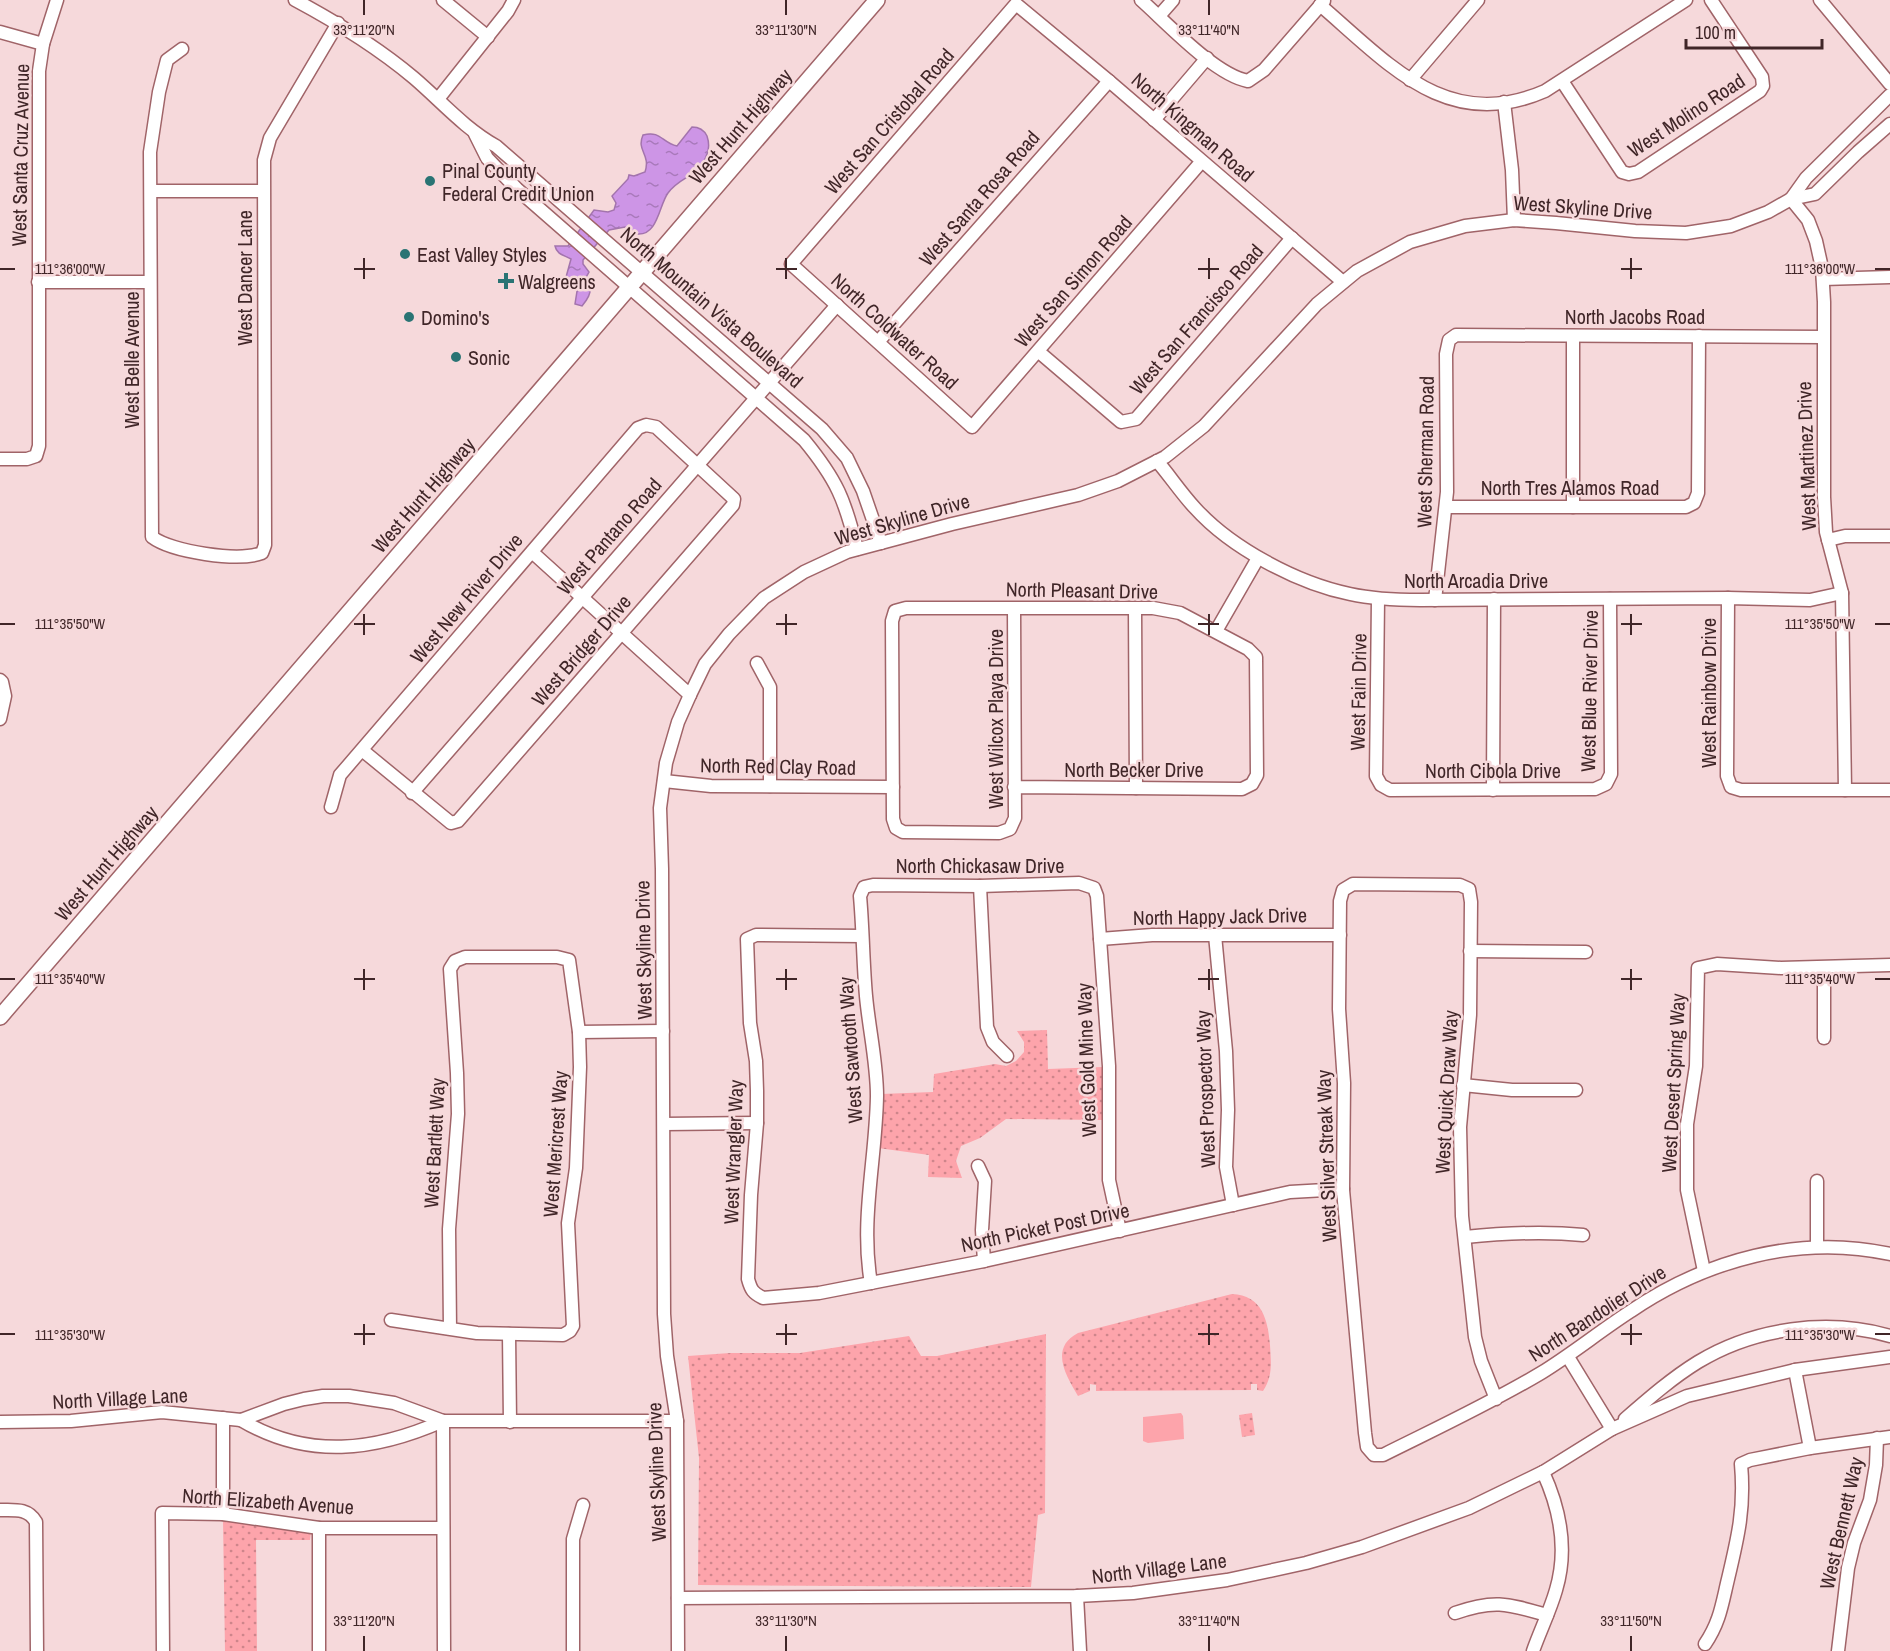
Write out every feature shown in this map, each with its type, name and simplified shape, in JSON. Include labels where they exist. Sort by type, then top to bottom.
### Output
[{"type":"main road","name":"West Hunt Highway","points":[[0,1017],[877,0]]},
{"type":"street","name":"West Santa Cruz Avenue","points":[[0,459],[27,459],[36,456],[39,446],[39,71],[57,0]]},
{"type":"street","name":"North Mountain Vista Boulevard","points":[[295,0],[338,23],[381,51],[475,134],[496,146],[822,429],[847,458],[863,491],[880,543]]},
{"type":"street","points":[[443,0],[488,37]]},
{"type":"street","points":[[438,99],[488,37],[514,0]]},
{"type":"street","points":[[1141,0],[1206,58],[1237,79],[1248,81],[1264,70],[1322,3],[1410,80],[1424,89],[1454,100],[1479,104],[1534,96],[1562,81],[1686,0]]},
{"type":"street","points":[[1159,16],[1173,0]]},
{"type":"street","points":[[1410,80],[1478,0]]},
{"type":"street","name":"West Molino Road","points":[[1562,81],[1622,172],[1629,174],[1638,172],[1760,92],[1763,86],[1761,77],[1712,0]]},
{"type":"street","points":[[1820,0],[1890,84]]},
{"type":"street","name":"North Kingman Road","points":[[1016,4],[1343,282]]},
{"type":"street","name":"West San Cristobal Road","points":[[791,264],[1016,4]]},
{"type":"street","name":"West Dancer Lane","points":[[152,537],[162,544],[217,555],[250,558],[262,553],[265,545],[264,160],[270,138],[338,23]]},
{"type":"street","points":[[0,32],[44,44]]},
{"type":"street","name":"West Belle Avenue","points":[[152,537],[150,152],[159,92],[167,60],[182,49]]},
{"type":"street","points":[[1154,120],[1206,58]]},
{"type":"street","name":"West Santa Rosa Road","points":[[878,342],[1109,81]]},
{"type":"street","name":"West Skyline Drive","points":[[1791,199],[1806,178],[1890,95]]},
{"type":"street","points":[[1504,102],[1512,170],[1514,220]]},
{"type":"street","name":"West Skyline Drive","points":[[678,1651],[677,1421],[665,1337],[660,808],[666,763],[678,722],[705,664],[729,634],[764,598],[804,572],[857,549],[1078,495],[1118,481],[1157,461],[1204,426],[1317,304],[1357,271],[1410,242],[1465,226],[1514,220],[1635,231],[1686,233],[1731,226],[1768,212],[1791,199],[1815,195],[1890,124]]},
{"type":"street","name":"North Mountain Vista Boulevard","points":[[475,134],[487,158],[518,189],[628,288],[804,440],[837,486],[848,510],[857,549]]},
{"type":"street","name":"West San Simon Road","points":[[972,426],[1039,352],[1202,161]]},
{"type":"street","points":[[151,191],[263,191]]},
{"type":"street","name":"West Martinez Drive","points":[[1791,199],[1808,220],[1816,241],[1823,279],[1824,497],[1828,540],[1842,593],[1845,790]]},
{"type":"street","name":"West San Francisco Road","points":[[1039,352],[1121,422],[1136,419],[1292,238]]},
{"type":"street","name":"North Coldwater Road","points":[[791,264],[972,426]]},
{"type":"street","points":[[1823,279],[1890,278]]},
{"type":"street","points":[[38,282],[150,282]]},
{"type":"street","name":"West Pantano Road","points":[[412,793],[837,305]]},
{"type":"street","name":"North Jacobs Road","points":[[1449,340],[1456,335],[1823,337]]},
{"type":"street","points":[[1573,336],[1573,507]]},
{"type":"street","name":"North Tres Alamos Road","points":[[1446,507],[1686,507],[1694,503],[1698,493],[1699,336]]},
{"type":"street","name":"West Sherman Road","points":[[1435,600],[1446,507],[1446,354],[1449,340]]},
{"type":"street","name":"West New River Drive","points":[[331,807],[340,775],[638,428],[646,425],[656,427],[697,464]]},
{"type":"street","name":"North Arcadia Drive","points":[[1157,461],[1196,509],[1236,544],[1258,558],[1302,579],[1349,594],[1378,599],[1435,600],[1728,598],[1810,600],[1842,593]]},
{"type":"street","name":"West Bridger Drive","points":[[412,793],[451,823],[458,821],[734,505],[734,499],[697,464]]},
{"type":"street","points":[[1828,540],[1845,536],[1890,536]]},
{"type":"street","points":[[532,552],[690,695]]},
{"type":"street","points":[[1216,631],[1258,558]]},
{"type":"street","name":"West Rainbow Drive","points":[[1728,598],[1727,776],[1731,787],[1741,790],[1845,790]]},
{"type":"street","name":"West Fain Drive","points":[[1378,599],[1376,776],[1381,785]]},
{"type":"street","name":"West Blue River Drive","points":[[1606,784],[1611,774],[1610,599]]},
{"type":"street","points":[[1493,790],[1494,600]]},
{"type":"street","name":"North Pleasant Drive","points":[[892,787],[892,621],[895,611],[906,608],[1153,608],[1180,614],[1216,631],[1256,657],[1257,775],[1252,784]]},
{"type":"street","name":"West Wilcox Playa Drive","points":[[892,787],[892,819],[896,828],[903,832],[999,833],[1010,829],[1015,818],[1014,608]]},
{"type":"street","points":[[1135,608],[1136,788]]},
{"type":"street","points":[[757,663],[770,687],[770,786]]},
{"type":"street","points":[[0,719],[5,696],[1,681]]},
{"type":"street","points":[[362,750],[412,793]]},
{"type":"street","name":"North Red Clay Road","points":[[663,781],[711,786],[892,787]]},
{"type":"street","name":"North Becker Drive","points":[[1014,787],[1242,789],[1252,784]]},
{"type":"street","name":"North Cibola Drive","points":[[1381,785],[1390,790],[1493,790],[1595,789],[1606,784]]},
{"type":"street","points":[[1845,790],[1890,790]]},
{"type":"street","name":"North Chickasaw Drive","points":[[864,887],[873,885],[980,886],[1079,883],[1094,888]]},
{"type":"street","name":"West Quick Draw Way","points":[[1343,890],[1353,884],[1460,885],[1469,890],[1471,903],[1470,1015],[1460,1127],[1465,1237],[1475,1337],[1481,1361],[1497,1399]]},
{"type":"street","points":[[980,886],[987,1027],[993,1042],[1007,1056]]},
{"type":"street","name":"West Sawtooth Way","points":[[864,887],[860,896],[862,936],[877,1093],[867,1209],[868,1269],[871,1283]]},
{"type":"street","name":"West Gold Mine Way","points":[[1094,888],[1097,896],[1109,1066],[1109,1180],[1120,1231]]},
{"type":"street","name":"West Silver Streak Way","points":[[1343,890],[1340,901],[1339,1010],[1344,1083],[1343,1189],[1365,1433],[1367,1447],[1374,1455]]},
{"type":"street","name":"West Wrangler Way","points":[[755,1293],[751,1290],[748,1279],[751,1195],[757,1123],[756,1061],[750,1023],[747,939],[756,935],[862,936]]},
{"type":"street","name":"North Happy Jack Drive","points":[[1100,939],[1152,935],[1340,935]]},
{"type":"street","name":"West Prospector Way","points":[[1215,935],[1226,1051],[1228,1110],[1226,1167],[1233,1205]]},
{"type":"street","points":[[1470,951],[1586,952]]},
{"type":"street","name":"West Mericrest Way","points":[[455,961],[465,957],[557,957],[569,960],[579,1032],[580,1067],[576,1168],[568,1223],[573,1326],[563,1335],[509,1334]]},
{"type":"street","name":"West Bartlett Way","points":[[450,1329],[449,1229],[458,1114],[458,1072],[450,969],[455,961]]},
{"type":"street","name":"West Desert Spring Way","points":[[1704,1271],[1688,1190],[1687,1124],[1696,1066],[1698,968],[1716,964],[1824,968]]},
{"type":"street","points":[[1824,1038],[1824,968],[1890,965]]},
{"type":"street","points":[[579,1032],[663,1031]]},
{"type":"street","points":[[1463,1085],[1512,1090],[1576,1090]]},
{"type":"street","points":[[664,1124],[757,1123]]},
{"type":"street","points":[[978,1167],[984,1181],[982,1230],[984,1261]]},
{"type":"street","points":[[1816,1181],[1817,1247]]},
{"type":"street","name":"North Picket Post Drive","points":[[755,1293],[763,1298],[819,1293],[984,1261],[1290,1192],[1343,1189]]},
{"type":"street","points":[[1465,1237],[1553,1232],[1583,1235]]},
{"type":"street","name":"North Bandolier Drive","points":[[1374,1455],[1383,1455],[1497,1399],[1568,1357],[1646,1301],[1704,1271],[1770,1252],[1817,1247],[1846,1247],[1890,1254]]},
{"type":"street","points":[[391,1320],[477,1333],[509,1334],[510,1422]]},
{"type":"street","name":"North Village Lane","points":[[678,1598],[1077,1596],[1180,1587],[1227,1580],[1306,1563],[1362,1546],[1468,1508],[1543,1472],[1612,1429],[1697,1363],[1743,1341],[1791,1330],[1813,1328],[1856,1329],[1890,1336]]},
{"type":"street","points":[[1568,1357],[1612,1429]]},
{"type":"street","name":"North Village Lane","points":[[1612,1429],[1687,1396],[1795,1370],[1890,1357]]},
{"type":"street","points":[[1795,1370],[1810,1448]]},
{"type":"street","name":"North Village Lane","points":[[241,1420],[304,1399],[349,1396],[394,1403],[444,1421],[677,1421]]},
{"type":"street","name":"North Village Lane","points":[[0,1422],[71,1421],[162,1412],[193,1413],[241,1420],[286,1440],[343,1447],[396,1440],[444,1421]]},
{"type":"street","points":[[223,1418],[223,1514]]},
{"type":"street","points":[[444,1421],[444,1651]]},
{"type":"street","points":[[1705,1644],[1717,1626],[1740,1528],[1743,1502],[1741,1464],[1750,1460],[1810,1448],[1884,1438]]},
{"type":"street","name":"West Bennett Way","points":[[1838,1651],[1848,1568],[1854,1543],[1870,1500],[1876,1465],[1884,1438]]},
{"type":"street","points":[[1533,1651],[1557,1589],[1560,1572],[1561,1540],[1558,1515],[1553,1495],[1543,1472]]},
{"type":"street","points":[[573,1651],[573,1539],[583,1505]]},
{"type":"street","points":[[0,1510],[23,1510],[32,1514],[36,1522],[37,1651]]},
{"type":"street","name":"North Elizabeth Avenue","points":[[163,1651],[162,1513],[223,1514],[319,1528],[443,1527]]},
{"type":"street","points":[[319,1528],[319,1651]]},
{"type":"street","points":[[1077,1596],[1080,1651]]},
{"type":"street","points":[[1455,1613],[1479,1605],[1498,1603],[1547,1615]]},
{"type":"shaded area","points":[[1047,1030],[1048,1069],[1102,1067],[1102,1120],[1006,1119],[980,1138],[961,1146],[956,1161],[962,1178],[928,1177],[929,1155],[878,1148],[881,1094],[933,1092],[934,1074],[995,1064],[1006,1066],[1016,1061],[1024,1052],[1024,1042],[1017,1031]]},
{"type":"shaded area","points":[[1232,1294],[1242,1295],[1257,1304],[1265,1318],[1271,1364],[1270,1375],[1263,1391],[1257,1390],[1257,1384],[1251,1384],[1251,1390],[1096,1391],[1096,1385],[1090,1384],[1090,1391],[1078,1396],[1065,1371],[1062,1354],[1069,1339],[1078,1333]]},
{"type":"shaded area","points":[[1046,1334],[1045,1513],[1038,1515],[1031,1587],[698,1585],[699,1458],[688,1356],[730,1353],[800,1353],[909,1336],[921,1356],[937,1356]]},
{"type":"shaded area","points":[[1181,1413],[1184,1439],[1148,1443],[1143,1441],[1143,1417]]},
{"type":"shaded area","points":[[1252,1413],[1255,1435],[1242,1437],[1239,1415]]},
{"type":"shaded area","points":[[223,1520],[311,1532],[310,1540],[256,1540],[257,1651],[225,1651]]},
{"type":"water","points":[[692,127],[701,129],[707,136],[708,150],[704,162],[668,193],[654,225],[649,230],[637,234],[625,227],[609,230],[583,260],[589,272],[584,281],[590,284],[590,290],[582,306],[575,304],[578,285],[563,288],[571,259],[559,253],[555,246],[568,246],[594,210],[608,212],[614,210],[616,203],[612,196],[629,175],[634,176],[645,172],[646,161],[641,145],[643,135],[658,135],[677,146]]},
{"type":"place","name":"Pinal County Federal Credit Union","points":[[430,181]]},
{"type":"place","name":"East Valley Styles","points":[[405,254]]},
{"type":"place","name":"Walgreens","points":[[506,281]]},
{"type":"place","name":"Domino's","points":[[409,317]]},
{"type":"place","name":"Sonic","points":[[456,357]]}]
